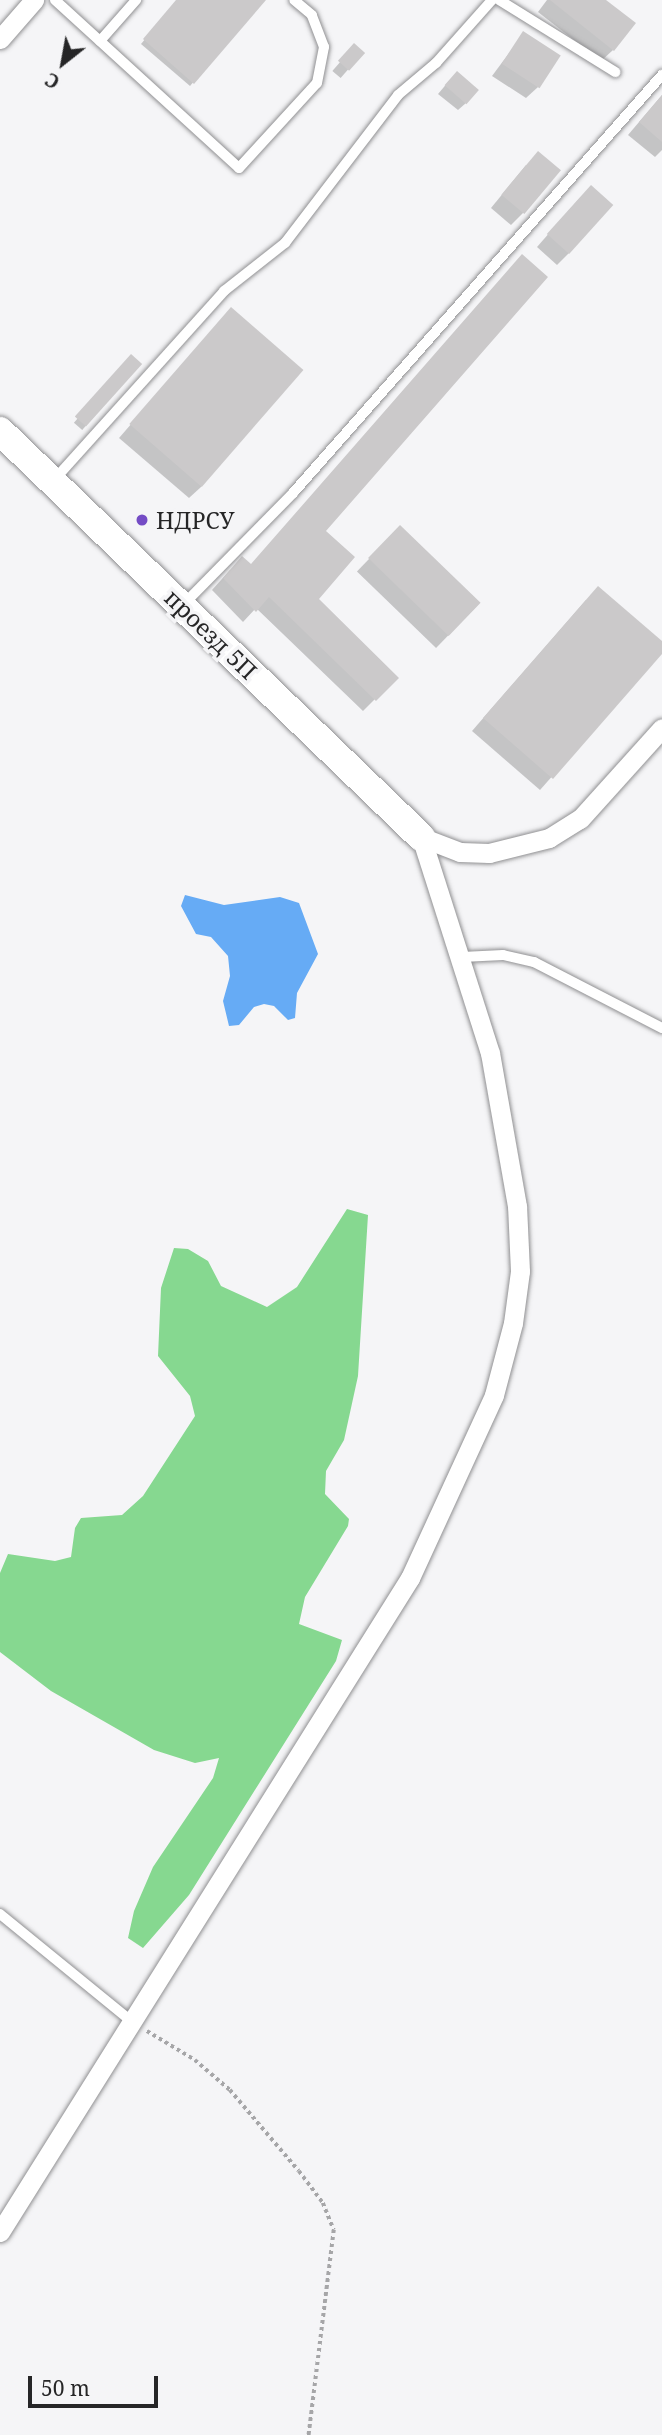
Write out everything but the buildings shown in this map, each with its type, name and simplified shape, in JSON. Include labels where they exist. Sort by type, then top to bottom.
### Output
[{"type":"street","points":[[0,38],[34,0]]},
{"type":"street","name":"проезд 5П","points":[[0,431],[421,837]]},
{"type":"street","points":[[421,837],[460,852],[489,853],[549,838],[580,819],[662,728]]},
{"type":"street","points":[[0,2232],[410,1578],[494,1395],[513,1323],[520,1271],[517,1206],[490,1053],[462,957],[421,837]]},
{"type":"lane","points":[[55,0],[239,168],[317,83],[324,47],[312,15],[294,0]]},
{"type":"lane","points":[[100,41],[136,0]]},
{"type":"lane","points":[[52,482],[224,291],[285,243],[398,95],[436,63],[492,0]]},
{"type":"lane","points":[[499,0],[615,72]]},
{"type":"lane","points":[[182,606],[293,493],[662,75]]},
{"type":"lane","points":[[462,957],[503,955],[534,962],[662,1028]]},
{"type":"lane","points":[[0,1914],[131,2021]]},
{"type":"path","points":[[131,2021],[195,2060],[230,2090],[323,2203],[334,2230],[333,2258],[309,2435]]},
{"type":"green space","points":[[347,1209],[368,1215],[358,1376],[344,1440],[326,1471],[325,1494],[349,1519],[348,1526],[305,1597],[299,1624],[342,1640],[336,1661],[189,1895],[143,1948],[128,1938],[134,1911],[153,1867],[213,1778],[219,1758],[195,1763],[154,1750],[51,1691],[0,1652],[0,1573],[8,1554],[55,1561],[71,1557],[75,1528],[81,1518],[122,1515],[143,1496],[195,1416],[190,1396],[158,1356],[161,1288],[174,1248],[188,1249],[208,1261],[221,1286],[267,1307],[297,1287]]},
{"type":"water","points":[[185,895],[224,905],[280,897],[299,903],[318,954],[297,993],[295,1018],[288,1020],[274,1006],[264,1004],[254,1007],[239,1025],[229,1026],[223,1001],[230,976],[228,956],[211,937],[196,934],[181,906]]},
{"type":"place","name":"НДРСУ","points":[[142,520]]}]
